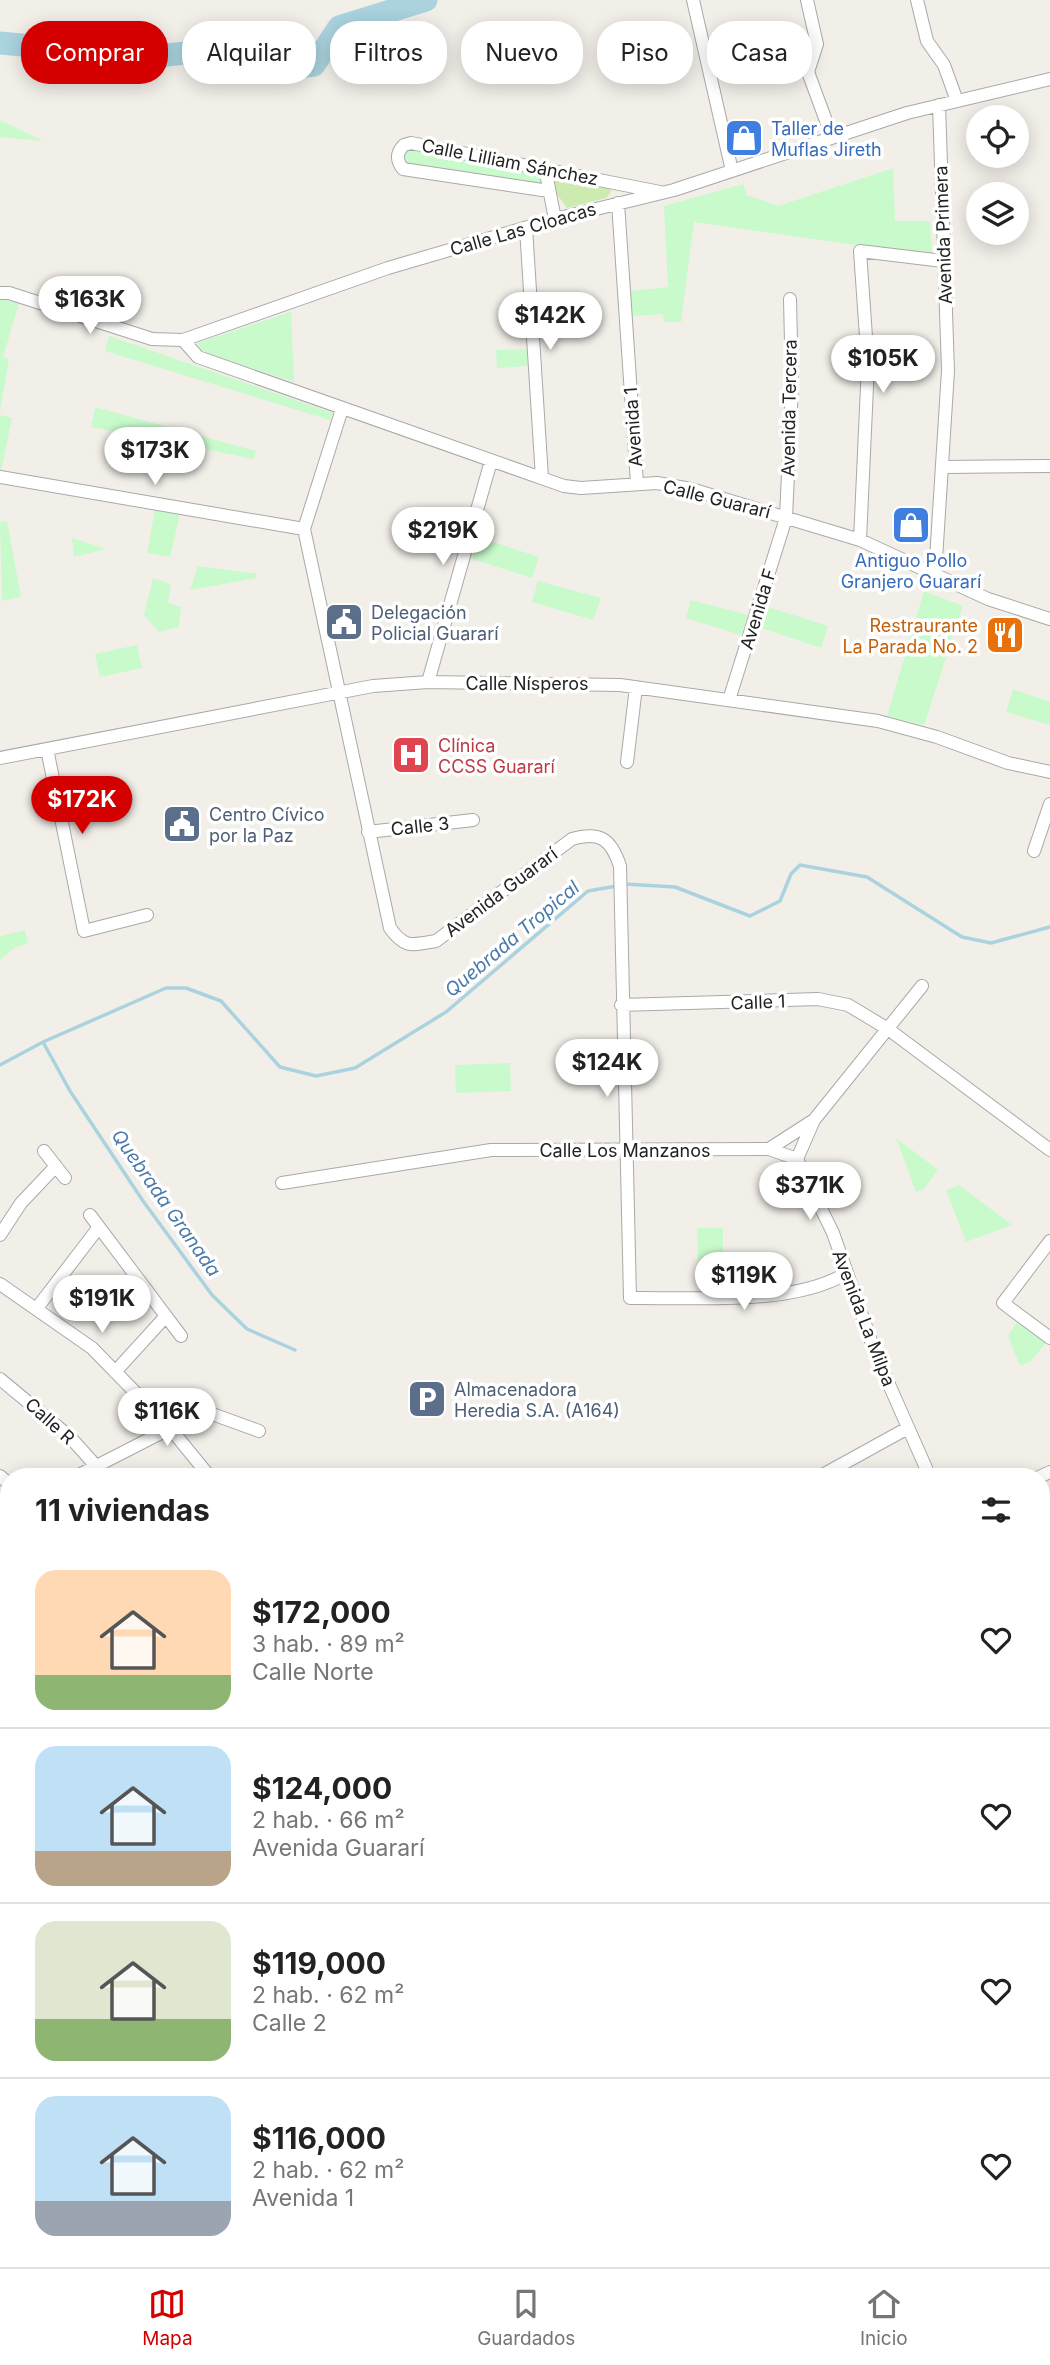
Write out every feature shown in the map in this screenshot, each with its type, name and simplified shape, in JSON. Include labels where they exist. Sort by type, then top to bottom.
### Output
[{"type":"street","points":[[692,0],[732,171]]},
{"type":"street","points":[[807,0],[817,44],[808,72],[832,137]]},
{"type":"street","points":[[917,0],[927,41],[944,65],[957,101]]},
{"type":"street","name":"Calle Las Cloacas","points":[[0,293],[9,293],[152,339],[183,340],[388,268],[555,219],[664,193],[832,137],[939,105],[1050,79]]},
{"type":"street","name":"Avenida Primera","points":[[935,575],[948,371],[939,105]]},
{"type":"street","name":"Calle Lilliam Sánchez","points":[[548,191],[403,169],[399,164],[398,153],[404,145],[411,143],[664,193]]},
{"type":"street","points":[[545,168],[555,219]]},
{"type":"street","name":"Avenida 1","points":[[618,203],[637,483]]},
{"type":"street","points":[[526,228],[542,478]]},
{"type":"street","points":[[860,540],[868,365],[860,251],[943,261]]},
{"type":"street","name":"Avenida Tercera","points":[[786,518],[792,385],[790,299]]},
{"type":"street","name":"Calle Guararí","points":[[183,340],[198,357],[542,478],[581,488],[637,483],[691,489],[860,540],[988,599],[1050,619]]},
{"type":"street","name":"Avenida Guararí","points":[[342,409],[304,529],[390,928],[400,941],[412,945],[436,941],[572,839],[591,834],[605,840],[615,851],[620,866],[621,1005],[630,1298],[781,1294],[806,1291],[845,1274]]},
{"type":"street","points":[[428,682],[491,461]]},
{"type":"street","points":[[943,467],[1050,466]]},
{"type":"street","points":[[0,477],[304,529]]},
{"type":"street","name":"Avenida F","points":[[729,700],[786,518]]},
{"type":"street","name":"Calle Nísperos","points":[[0,758],[373,686],[428,682],[584,682],[878,721],[937,737],[1008,763],[1050,772]]},
{"type":"street","points":[[627,762],[636,687]]},
{"type":"street","points":[[47,749],[84,930],[147,915]]},
{"type":"street","points":[[1034,852],[1048,818],[1050,804]]},
{"type":"street","name":"Calle 3","points":[[368,832],[473,820]]},
{"type":"street","points":[[797,1159],[814,1120],[922,986]]},
{"type":"street","name":"Calle 1","points":[[621,1005],[818,999],[848,1006],[887,1029],[1050,1150]]},
{"type":"street","points":[[769,1149],[814,1120]]},
{"type":"street","name":"Calle Los Manzanos","points":[[282,1183],[464,1152],[769,1149],[797,1159]]},
{"type":"street","points":[[44,1151],[65,1178]]},
{"type":"street","name":"Avenida La Milpa","points":[[797,1159],[833,1233],[845,1274],[906,1429],[926,1468]]},
{"type":"street","points":[[0,1235],[21,1203],[57,1167]]},
{"type":"street","points":[[90,1215],[181,1336]]},
{"type":"street","points":[[37,1308],[99,1227]]},
{"type":"street","points":[[1050,1241],[1003,1303],[1050,1338]]},
{"type":"street","points":[[0,1284],[92,1348],[170,1428],[203,1468]]},
{"type":"street","points":[[115,1371],[166,1316]]},
{"type":"street","name":"Calle R","points":[[0,1379],[70,1437],[96,1466]]},
{"type":"street","points":[[92,1468],[204,1411],[259,1431]]},
{"type":"street","points":[[835,1468],[906,1429]]},
{"type":"green space","points":[[0,120],[43,141],[0,137]]},
{"type":"green space","points":[[410,149],[542,172],[541,187],[406,166],[402,154]]},
{"type":"green space","points":[[893,168],[895,221],[930,221],[932,256],[694,222],[681,322],[664,322],[663,314],[631,316],[630,291],[668,287],[664,206],[743,184],[747,195],[778,206]]},
{"type":"green space","points":[[553,175],[610,187],[611,192],[606,198],[567,208],[556,193]]},
{"type":"green space","points":[[0,299],[19,303],[3,357],[9,359],[0,411]]},
{"type":"green space","points":[[291,312],[294,382],[202,352],[197,343]]},
{"type":"green space","points":[[109,336],[333,413],[330,420],[105,351]]},
{"type":"green space","points":[[527,349],[527,366],[497,368],[496,350]]},
{"type":"green space","points":[[95,407],[256,451],[254,459],[91,427]]},
{"type":"green space","points":[[0,415],[12,418],[1,471],[0,471]]},
{"type":"green space","points":[[155,509],[180,514],[170,557],[147,553]]},
{"type":"green space","points":[[7,521],[21,597],[2,601],[0,522]]},
{"type":"green space","points":[[478,537],[539,557],[532,578],[472,559]]},
{"type":"green space","points":[[72,538],[106,549],[74,557]]},
{"type":"green space","points":[[198,566],[257,574],[256,578],[190,590]]},
{"type":"green space","points":[[153,578],[171,584],[168,603],[181,607],[179,627],[159,632],[144,615]]},
{"type":"green space","points":[[538,581],[601,598],[593,620],[532,602]]},
{"type":"green space","points":[[924,591],[963,606],[924,725],[887,716]]},
{"type":"green space","points":[[691,600],[748,615],[741,635],[686,618]]},
{"type":"green space","points":[[768,607],[828,626],[821,648],[761,628]]},
{"type":"green space","points":[[137,645],[142,668],[100,677],[95,654]]},
{"type":"green space","points":[[1013,689],[1050,702],[1050,725],[1006,712]]},
{"type":"green space","points":[[25,930],[28,943],[14,948],[0,960],[0,936]]},
{"type":"green space","points":[[510,1063],[511,1091],[456,1093],[455,1065]]},
{"type":"green space","points":[[896,1138],[938,1170],[924,1189],[916,1192]]},
{"type":"green space","points":[[959,1185],[1012,1225],[966,1242],[946,1190]]},
{"type":"green space","points":[[697,1228],[723,1228],[723,1288],[699,1288]]},
{"type":"green space","points":[[1019,1319],[1048,1340],[1031,1361],[1020,1366],[1008,1336]]},
{"type":"waterway","points":[[0,43],[150,57],[220,49],[261,72],[314,65],[339,27],[426,0]]},
{"type":"waterway","name":"Quebrada Tropical","points":[[625,884],[675,887],[750,916],[780,901],[791,874],[800,865],[867,877],[962,937],[991,943],[1050,927]]},
{"type":"waterway","name":"Quebrada Tropical","points":[[0,1065],[43,1042],[166,988],[186,988],[221,1001],[280,1067],[316,1076],[355,1068],[446,1012],[588,891],[617,886]]},
{"type":"waterway","name":"Quebrada Granada","points":[[43,1042],[70,1091],[143,1201],[212,1295],[247,1329],[295,1350]]},
{"type":"place","name":"Taller de Muflas Jireth","points":[[744,138]]},
{"type":"place","name":"Antiguo Pollo Granjero Guararí","points":[[911,525]]},
{"type":"place","name":"Delegación Policial Guararí","points":[[344,622]]},
{"type":"place","name":"Restraurante La Parada No. 2","points":[[1005,635]]},
{"type":"place","name":"Clínica CCSS Guararí","points":[[411,755]]},
{"type":"place","name":"Centro Cívico por la Paz","points":[[182,824]]},
{"type":"place","name":"Almacenadora Heredia S.A. (A164)","points":[[427,1399]]}]
